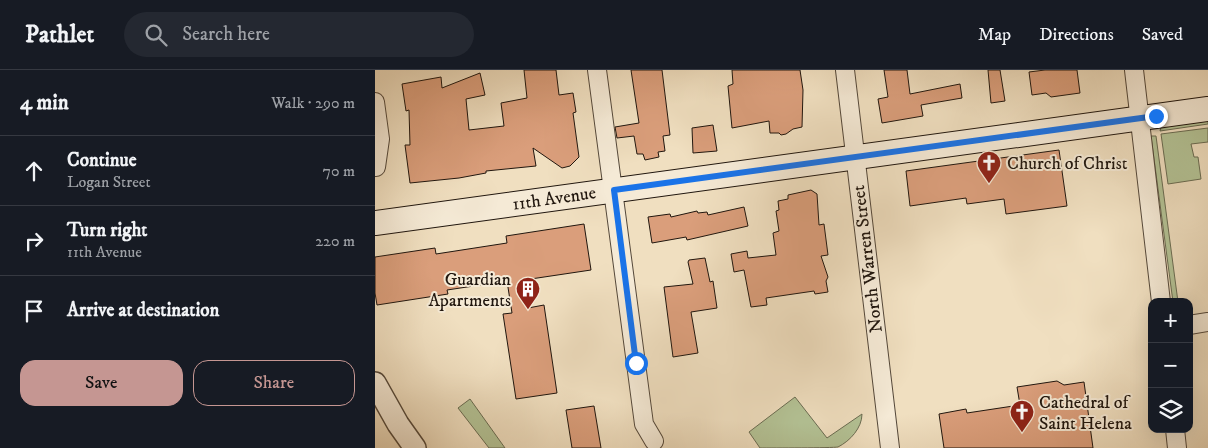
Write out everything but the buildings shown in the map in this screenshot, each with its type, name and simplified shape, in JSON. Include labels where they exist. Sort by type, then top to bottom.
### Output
[{"type":"main road","name":"11th Avenue","points":[[375,223],[1208,108]]},
{"type":"street","points":[[597,70],[644,424],[654,441]]},
{"type":"street","name":"North Warren Street","points":[[845,70],[890,448]]},
{"type":"street","points":[[1134,70],[1161,298]]},
{"type":"street","points":[[375,102],[379,139],[376,167]]},
{"type":"street","points":[[1193,324],[1208,322]]},
{"type":"street","points":[[375,383],[398,424],[415,448]]},
{"type":"street","points":[[1175,433],[1177,448]]},
{"type":"green space","points":[[1208,120],[1208,124],[1160,131],[1161,127]]},
{"type":"green space","points":[[1208,128],[1208,142],[1191,144],[1194,157],[1198,157],[1201,179],[1168,184],[1161,134]]},
{"type":"green space","points":[[1151,136],[1156,136],[1177,298],[1172,298]]},
{"type":"green space","points":[[795,397],[827,438],[862,414],[858,429],[851,438],[838,447],[760,448],[749,432]]},
{"type":"green space","points":[[470,399],[505,448],[489,448],[458,408]]},
{"type":"place","name":"Church of Christ","points":[[989,184]]},
{"type":"place","name":"Guardian Apartments","points":[[528,310]]},
{"type":"place","name":"Cathedral of Saint Helena","points":[[1022,433]]},
{"type":"route","points":[[636,363],[614,190],[1156,116]]}]
